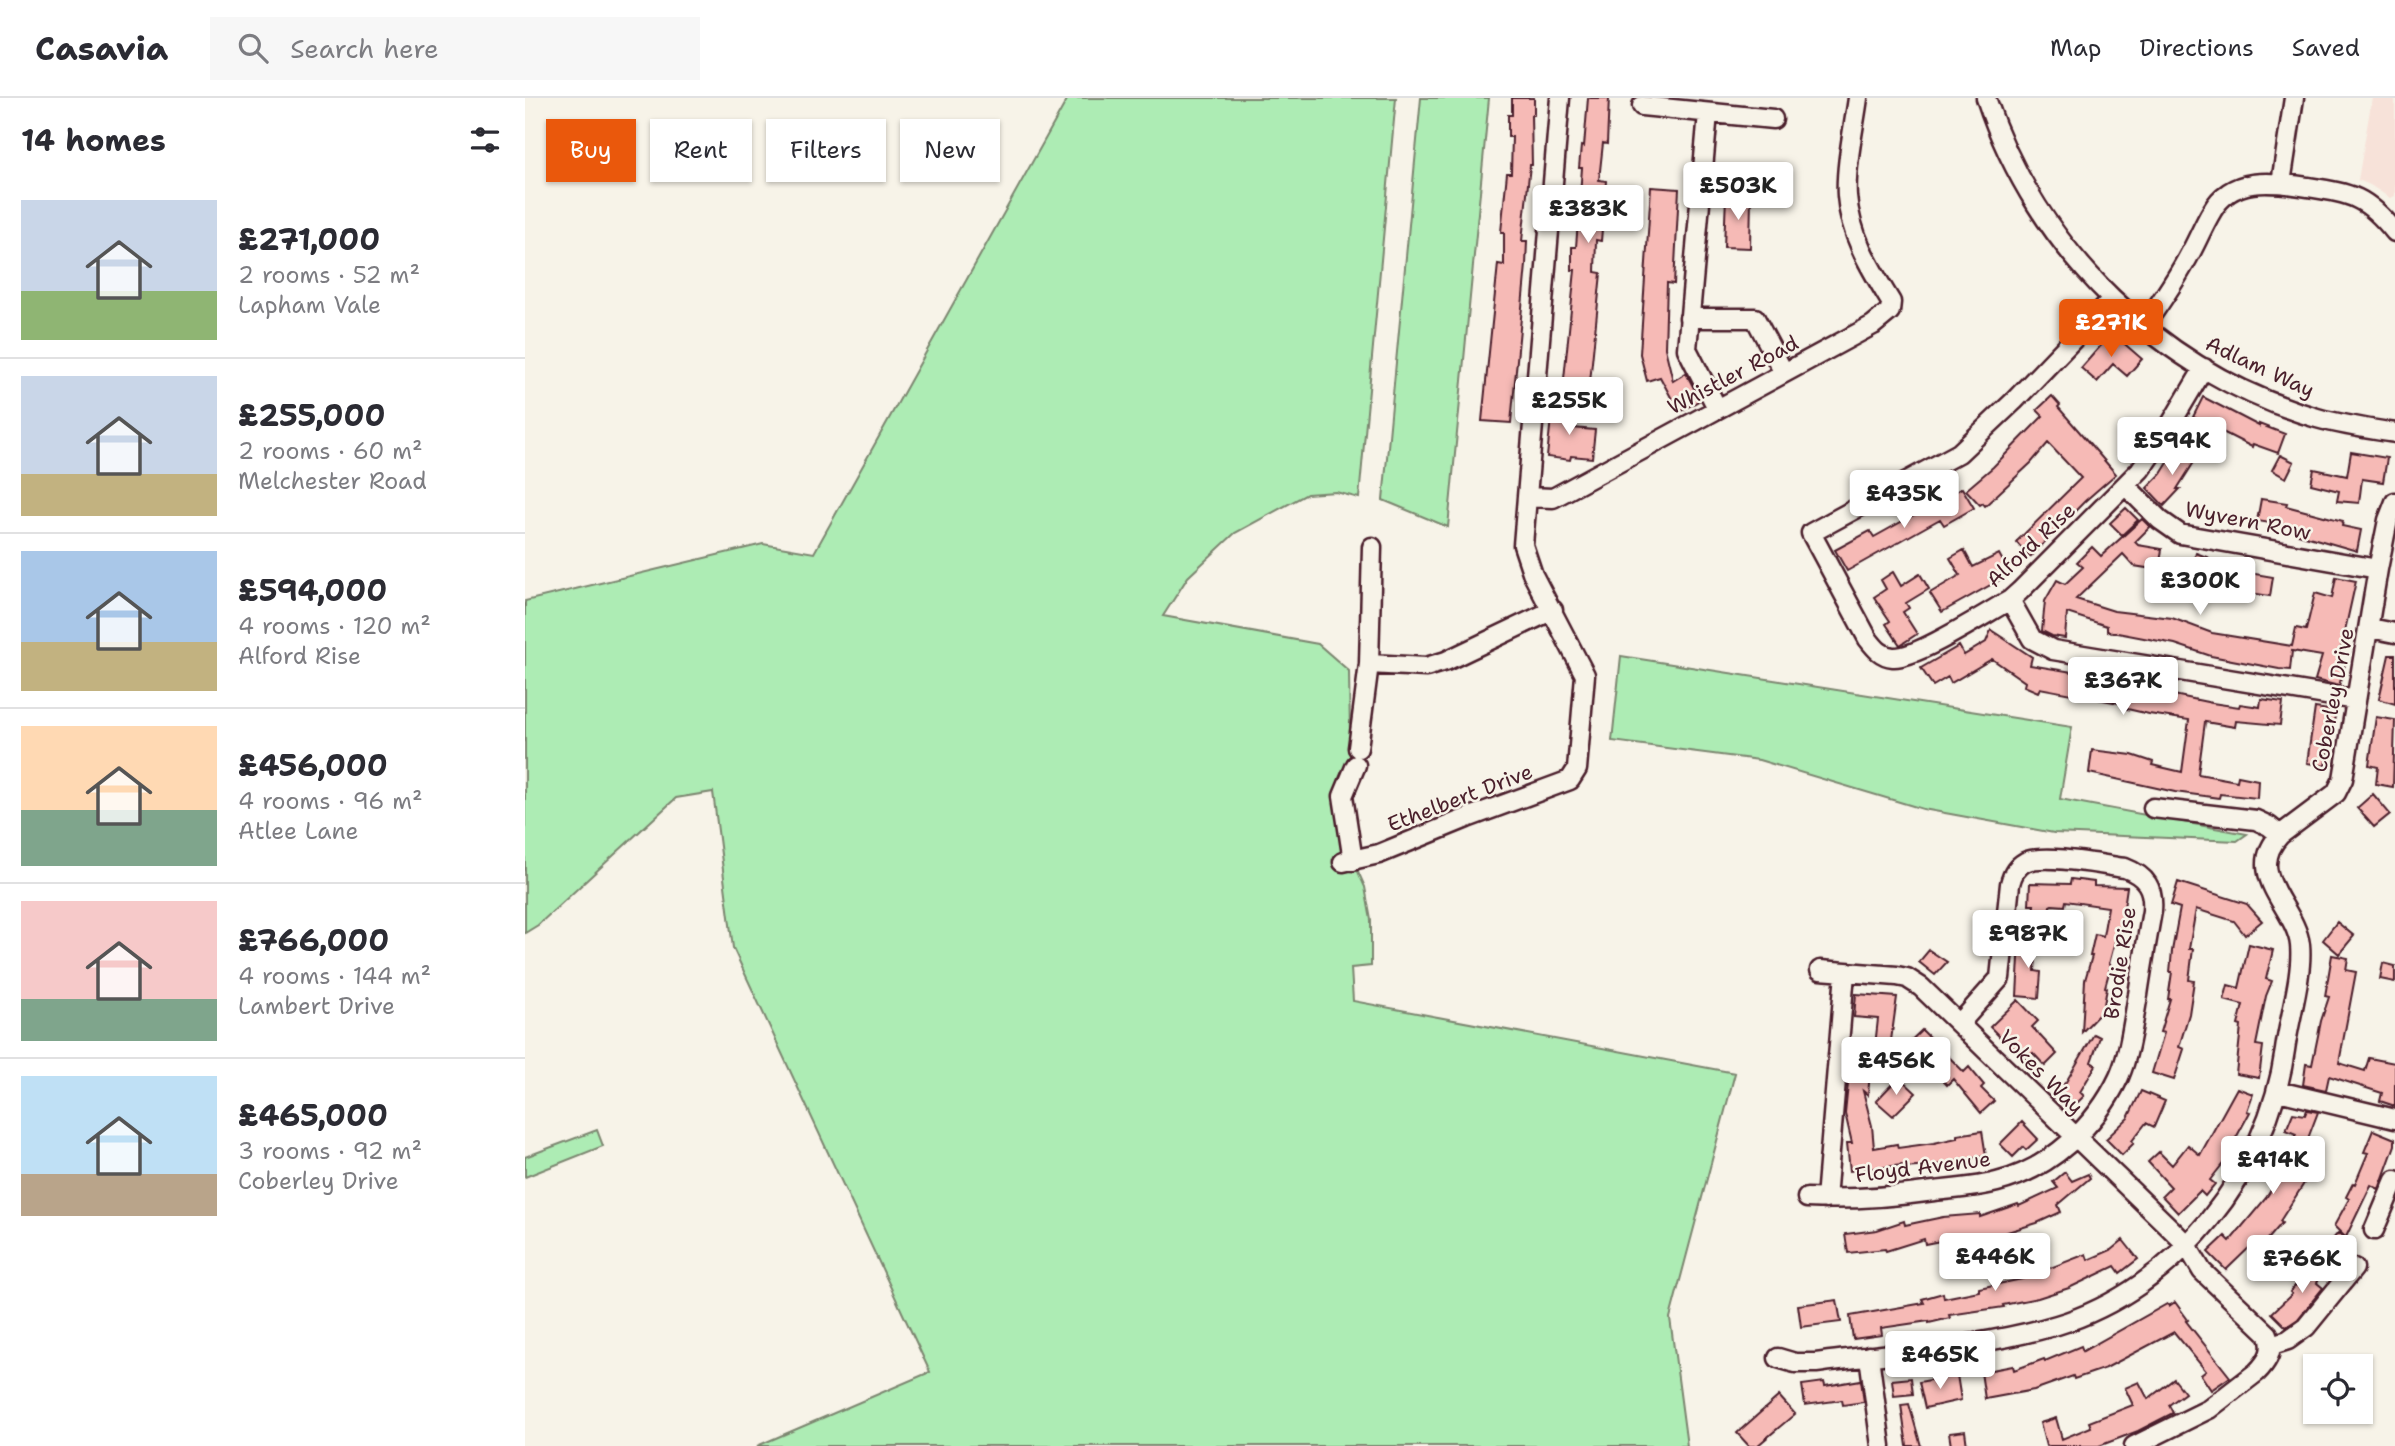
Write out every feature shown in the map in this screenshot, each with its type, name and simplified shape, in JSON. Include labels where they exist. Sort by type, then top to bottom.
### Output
[{"type":"street","points":[[1369,664],[1426,667],[1446,661],[1553,610],[1533,575],[1523,545],[1560,98]]},
{"type":"street","name":"Whistler Road","points":[[1529,497],[1553,498],[1882,320],[1890,311],[1891,302],[1861,249],[1851,220],[1847,194],[1858,98]]},
{"type":"street","name":"Adlam Way","points":[[1986,98],[2008,153],[2048,224],[2089,276],[2143,327],[2204,368],[2255,394],[2334,422],[2395,433]]},
{"type":"street","points":[[2281,183],[2294,98]]},
{"type":"street","points":[[1642,106],[1773,119]]},
{"type":"street","points":[[1708,113],[1687,349],[1717,408]]},
{"type":"street","points":[[2143,327],[2168,292],[2213,209],[2224,196],[2252,183],[2281,183],[2357,197],[2375,210],[2395,232]]},
{"type":"street","name":"Alford Rise","points":[[2112,299],[2014,401],[1959,453],[1811,534],[1874,648],[1888,657],[1896,658],[1919,650],[2010,600],[2035,578],[2140,470],[2204,368]]},
{"type":"street","points":[[1689,318],[1755,318],[1784,373]]},
{"type":"street","name":"Wyvern Row","points":[[2126,486],[2160,520],[2180,534],[2378,569]]},
{"type":"street","name":"Coberley Drive","points":[[2280,835],[2336,793],[2341,785],[2378,569],[2388,520],[2395,502]]},
{"type":"street","name":"Ethelbert Drive","points":[[1372,547],[1369,664],[1357,756],[1343,796],[1348,862],[1379,854],[1570,780],[1577,769],[1585,675],[1553,610]]},
{"type":"street","points":[[2010,600],[2032,639],[2053,650],[2356,700]]},
{"type":"street","points":[[2370,628],[2395,633]]},
{"type":"street","points":[[1778,1358],[1804,1364],[2006,1337],[2060,1324],[2117,1297],[2157,1270],[2186,1244],[2214,1213],[2249,1162],[2278,1091],[2300,951],[2294,923],[2274,893],[2268,874],[2271,847],[2280,835],[2256,820],[2153,808]]},
{"type":"street","name":"Brodie Rise","points":[[1960,1023],[2000,978],[2010,884],[2021,864],[2035,859],[2049,859],[2125,867],[2141,876],[2151,889],[2153,911],[2127,1054],[2119,1077],[2102,1106],[2075,1137]]},
{"type":"street","name":"Vokes Way","points":[[1820,970],[1907,978],[1921,987],[2186,1244],[2202,1271],[2268,1334],[2272,1345]]},
{"type":"street","points":[[1826,1199],[1845,973]]},
{"type":"street","points":[[2278,1091],[2395,1119]]},
{"type":"street","name":"Floyd Avenue","points":[[1807,1198],[1854,1200],[1999,1182],[2033,1168],[2060,1151],[2075,1137]]},
{"type":"street","points":[[2374,1230],[2395,1180]]},
{"type":"street","points":[[2134,1446],[2184,1423],[2230,1394],[2264,1365],[2272,1345],[2288,1340],[2306,1327],[2354,1268]]},
{"type":"street","points":[[1869,1356],[1881,1446]]},
{"type":"shaded area","points":[[2372,98],[2395,98],[2395,196],[2390,198],[2358,180]]},
{"type":"green space","points":[[1068,98],[1396,98],[1359,498],[1336,492],[1307,494],[1235,533],[1188,577],[1163,616],[1318,644],[1349,671],[1351,802],[1347,847],[1365,887],[1371,920],[1371,966],[1351,968],[1353,1001],[1735,1073],[1670,1318],[1687,1446],[757,1446],[930,1372],[733,948],[713,792],[676,798],[538,925],[525,933],[525,601],[763,544],[814,553]]},
{"type":"green space","points":[[1421,98],[1489,98],[1448,527],[1383,500]]},
{"type":"green space","points":[[1621,656],[2072,727],[2060,799],[2247,834],[2237,841],[2054,833],[1923,809],[1759,760],[1612,741]]},
{"type":"green space","points":[[597,1130],[603,1146],[525,1177],[525,1157]]},
{"type":"building","points":[[1512,98],[1534,98],[1534,115],[1531,115],[1532,165],[1522,241],[1527,241],[1526,265],[1511,423],[1482,421],[1498,264],[1504,265],[1504,232],[1501,232],[1507,173],[1511,173],[1512,137],[1508,137],[1508,115],[1512,115]]},
{"type":"building","points":[[1588,98],[1609,98],[1607,144],[1603,143],[1599,180],[1606,181],[1601,241],[1596,240],[1595,272],[1601,273],[1590,382],[1564,379],[1575,270],[1572,270],[1572,247],[1576,247],[1582,168],[1579,168],[1581,146],[1584,147]]},
{"type":"building","points":[[1651,187],[1679,189],[1674,284],[1667,283],[1665,348],[1673,381],[1686,373],[1700,400],[1679,412],[1660,377],[1647,381],[1640,354]]},
{"type":"building","points":[[1726,196],[1751,197],[1750,248],[1724,247]]},
{"type":"building","points":[[2112,333],[2142,359],[2127,376],[2113,364],[2097,382],[2081,368]]},
{"type":"building","points":[[2052,396],[2060,405],[2058,407],[2116,474],[2085,501],[2030,557],[2016,542],[2081,478],[2048,443],[2031,463],[1985,506],[1983,503],[1980,505],[1966,490],[1993,467],[2043,416],[2037,410]]},
{"type":"building","points":[[2203,397],[2259,426],[2285,434],[2278,453],[2253,444],[2252,447],[2193,417]]},
{"type":"building","points":[[1552,408],[1575,411],[1573,428],[1595,430],[1592,458],[1571,456],[1570,460],[1547,457]]},
{"type":"building","points":[[2134,428],[2147,438],[2134,456],[2121,446]]},
{"type":"building","points":[[2177,448],[2196,459],[2177,489],[2180,489],[2164,506],[2147,488],[2161,474]]},
{"type":"building","points":[[2351,452],[2387,458],[2383,482],[2362,479],[2359,503],[2337,501],[2339,491],[2311,484],[2314,469],[2347,476]]},
{"type":"building","points":[[2280,455],[2294,462],[2286,478],[2272,470]]},
{"type":"building","points":[[1962,488],[1974,508],[1944,525],[1940,519],[1847,571],[1835,550],[1870,531],[1874,537]]},
{"type":"building","points":[[2261,499],[2287,503],[2286,506],[2343,521],[2342,526],[2361,530],[2357,551],[2295,533],[2297,527],[2257,521]]},
{"type":"building","points":[[2126,508],[2138,520],[2122,535],[2110,523]]},
{"type":"building","points":[[2142,519],[2150,527],[2135,542],[2138,545],[2162,549],[2159,570],[2134,566],[2123,554],[2076,599],[2114,611],[2172,618],[2212,633],[2292,646],[2296,628],[2306,630],[2315,593],[2332,598],[2336,577],[2356,581],[2338,662],[2345,664],[2339,686],[2315,680],[2322,656],[2292,651],[2290,670],[2279,669],[2107,631],[2107,626],[2067,613],[2065,638],[2042,631],[2045,601],[2057,580],[2065,584],[2083,567],[2077,562],[2092,547],[2101,556]]},
{"type":"building","points":[[1964,550],[1973,567],[1999,554],[2010,574],[1942,612],[1930,593],[1960,575],[1950,558]]},
{"type":"building","points":[[2196,553],[2209,558],[2208,564],[2250,569],[2249,573],[2273,577],[2270,596],[2217,588],[2217,584],[2189,575]]},
{"type":"building","points":[[1893,572],[1901,586],[1920,574],[1929,589],[1906,603],[1909,608],[1903,612],[1917,634],[1900,645],[1886,624],[1890,621],[1874,597],[1886,589],[1881,580]]},
{"type":"building","points":[[1991,630],[2032,657],[2030,665],[2121,680],[2121,684],[2239,707],[2240,704],[2260,707],[2261,699],[2283,702],[2280,725],[2236,721],[2235,727],[2205,722],[2198,774],[2237,781],[2238,776],[2258,780],[2257,798],[2220,794],[2219,798],[2175,792],[2089,773],[2092,750],[2132,755],[2153,762],[2152,765],[2182,772],[2189,720],[2149,714],[2123,708],[2124,704],[2040,688],[2038,692],[2024,686],[2025,682],[1992,659],[1951,683],[1948,677],[1933,686],[1921,668],[1959,646],[1964,655],[1986,642]]},
{"type":"building","points":[[2389,655],[2395,655],[2395,704],[2379,699]]},
{"type":"building","points":[[2315,708],[2336,711],[2325,766],[2307,763]]},
{"type":"building","points":[[2376,717],[2395,720],[2393,787],[2376,784],[2378,767],[2369,765]]},
{"type":"building","points":[[2373,794],[2390,814],[2374,827],[2357,808]]},
{"type":"building","points":[[2071,879],[2094,882],[2094,886],[2127,887],[2120,935],[2117,934],[2109,964],[2111,965],[2103,1010],[2082,1032],[2085,980],[2095,934],[2103,936],[2108,907],[2066,901],[2065,906],[2052,905],[2046,938],[2030,936],[2034,905],[2029,905],[2030,883],[2070,884]]},
{"type":"building","points":[[2178,882],[2247,904],[2262,921],[2245,935],[2234,921],[2196,909],[2189,949],[2193,949],[2189,980],[2194,981],[2189,1014],[2179,1047],[2184,1049],[2174,1080],[2152,1073],[2164,1033],[2160,1032],[2170,999],[2172,951],[2180,908],[2171,905]]},
{"type":"building","points":[[2337,922],[2354,936],[2339,954],[2323,940]]},
{"type":"building","points":[[2020,939],[2037,941],[2035,971],[2041,972],[2039,998],[2017,996]]},
{"type":"building","points":[[2249,944],[2273,950],[2266,979],[2272,981],[2266,996],[2256,1045],[2263,1046],[2259,1078],[2236,1074],[2241,1026],[2238,1025],[2243,1005],[2224,1000],[2228,985],[2239,988]]},
{"type":"building","points":[[1929,950],[1947,962],[1935,975],[1919,962]]},
{"type":"building","points":[[2332,955],[2348,958],[2346,970],[2356,972],[2339,1063],[2365,1071],[2369,1058],[2395,1063],[2395,1106],[2380,1101],[2382,1093],[2329,1076],[2326,1090],[2303,1085],[2306,1064],[2312,1065],[2329,997],[2325,996]]},
{"type":"building","points":[[2383,963],[2395,966],[2395,982],[2380,979]]},
{"type":"building","points":[[1856,994],[1897,997],[1890,1048],[1875,1046],[1878,1019],[1854,1017]]},
{"type":"building","points":[[2018,1000],[2038,1021],[2032,1027],[2057,1054],[2045,1066],[2033,1053],[2025,1060],[2005,1038],[2003,1040],[1990,1027]]},
{"type":"building","points":[[1922,1030],[1964,1072],[1969,1067],[1984,1085],[1981,1088],[1994,1101],[1981,1113],[1953,1079],[1947,1085],[1920,1057],[1926,1051],[1902,1049]]},
{"type":"building","points":[[2094,1034],[2100,1037],[2091,1062],[2096,1065],[2080,1092],[2084,1096],[2072,1108],[2056,1092],[2066,1082]]},
{"type":"building","points":[[1851,1054],[1854,1054],[1858,1071],[1870,1072],[1868,1095],[1863,1091],[1872,1126],[1874,1148],[1934,1143],[1957,1138],[1957,1135],[1982,1131],[1986,1156],[1932,1166],[1903,1168],[1902,1165],[1850,1171],[1847,1143],[1852,1143],[1845,1113]]},
{"type":"building","points":[[1899,1077],[1916,1093],[1893,1116],[1876,1101]]},
{"type":"building","points":[[2237,1088],[2253,1094],[2247,1111],[2250,1112],[2230,1149],[2233,1151],[2210,1180],[2215,1184],[2205,1196],[2200,1191],[2178,1213],[2162,1196],[2171,1187],[2148,1162],[2159,1152],[2172,1165],[2188,1145],[2200,1155]]},
{"type":"building","points":[[2141,1091],[2165,1101],[2154,1127],[2146,1123],[2132,1141],[2134,1143],[2122,1155],[2106,1139],[2128,1118]]},
{"type":"building","points":[[2307,1110],[2318,1112],[2307,1141],[2310,1143],[2306,1155],[2314,1159],[2303,1185],[2280,1221],[2282,1223],[2263,1245],[2257,1240],[2226,1270],[2208,1252],[2225,1236],[2230,1241],[2266,1198],[2280,1176],[2277,1175],[2296,1134],[2286,1130],[2293,1113],[2305,1115]]},
{"type":"building","points":[[2022,1122],[2038,1139],[2026,1150],[2023,1147],[2013,1157],[2000,1144]]},
{"type":"building","points":[[2373,1130],[2395,1139],[2395,1145],[2379,1189],[2371,1185],[2346,1237],[2355,1243],[2342,1265],[2321,1253],[2338,1233],[2345,1237],[2334,1226],[2349,1199],[2346,1197],[2353,1183],[2355,1184],[2368,1153],[2364,1152]]},
{"type":"building","points":[[2065,1172],[2072,1181],[2088,1174],[2090,1178],[2058,1205],[2061,1212],[2037,1223],[2001,1234],[1925,1244],[1924,1239],[1886,1251],[1848,1253],[1845,1234],[1877,1230],[1904,1221],[1905,1225],[1943,1217],[1980,1214],[1980,1217],[2018,1204],[2019,1206],[2058,1188],[2053,1182]]},
{"type":"building","points":[[2123,1240],[2138,1259],[2120,1273],[2115,1266],[2069,1288],[2038,1298],[2003,1305],[2004,1307],[1949,1315],[1950,1318],[1929,1323],[1881,1328],[1882,1335],[1853,1339],[1850,1316],[1924,1303],[1922,1299],[1943,1293],[1944,1298],[1979,1291],[1979,1288],[2022,1279],[2086,1254],[2088,1260],[2111,1250]]},
{"type":"building","points":[[2318,1258],[2328,1263],[2317,1283],[2323,1288],[2298,1319],[2286,1327],[2272,1313],[2292,1294],[2290,1292]]},
{"type":"building","points":[[1837,1300],[1841,1322],[1801,1327],[1798,1305]]},
{"type":"building","points":[[2175,1302],[2188,1320],[2186,1321],[2230,1377],[2211,1390],[2201,1375],[2206,1371],[2174,1332],[2106,1368],[2034,1390],[1985,1399],[1981,1372],[2013,1366],[2014,1370],[2081,1346],[2083,1351]]},
{"type":"building","points":[[1957,1375],[1961,1400],[1925,1408],[1919,1382]]},
{"type":"building","points":[[1911,1378],[1913,1394],[1894,1396],[1892,1380]]},
{"type":"building","points":[[2174,1379],[2185,1393],[2169,1405],[2173,1413],[2138,1431],[2099,1446],[2046,1446],[2040,1423],[2056,1418],[2062,1439],[2091,1427],[2089,1422],[2133,1405],[2125,1388],[2139,1382],[2148,1399]]},
{"type":"building","points":[[1861,1380],[1864,1402],[1843,1405],[1842,1400],[1805,1405],[1802,1385],[1824,1382],[1825,1386]]},
{"type":"building","points":[[1779,1396],[1795,1414],[1757,1446],[1749,1446],[1737,1433]]},
{"type":"building","points":[[1909,1404],[1921,1446],[1907,1446],[1901,1405]]},
{"type":"building","points":[[1965,1431],[1967,1446],[1951,1446],[1949,1433]]}]
